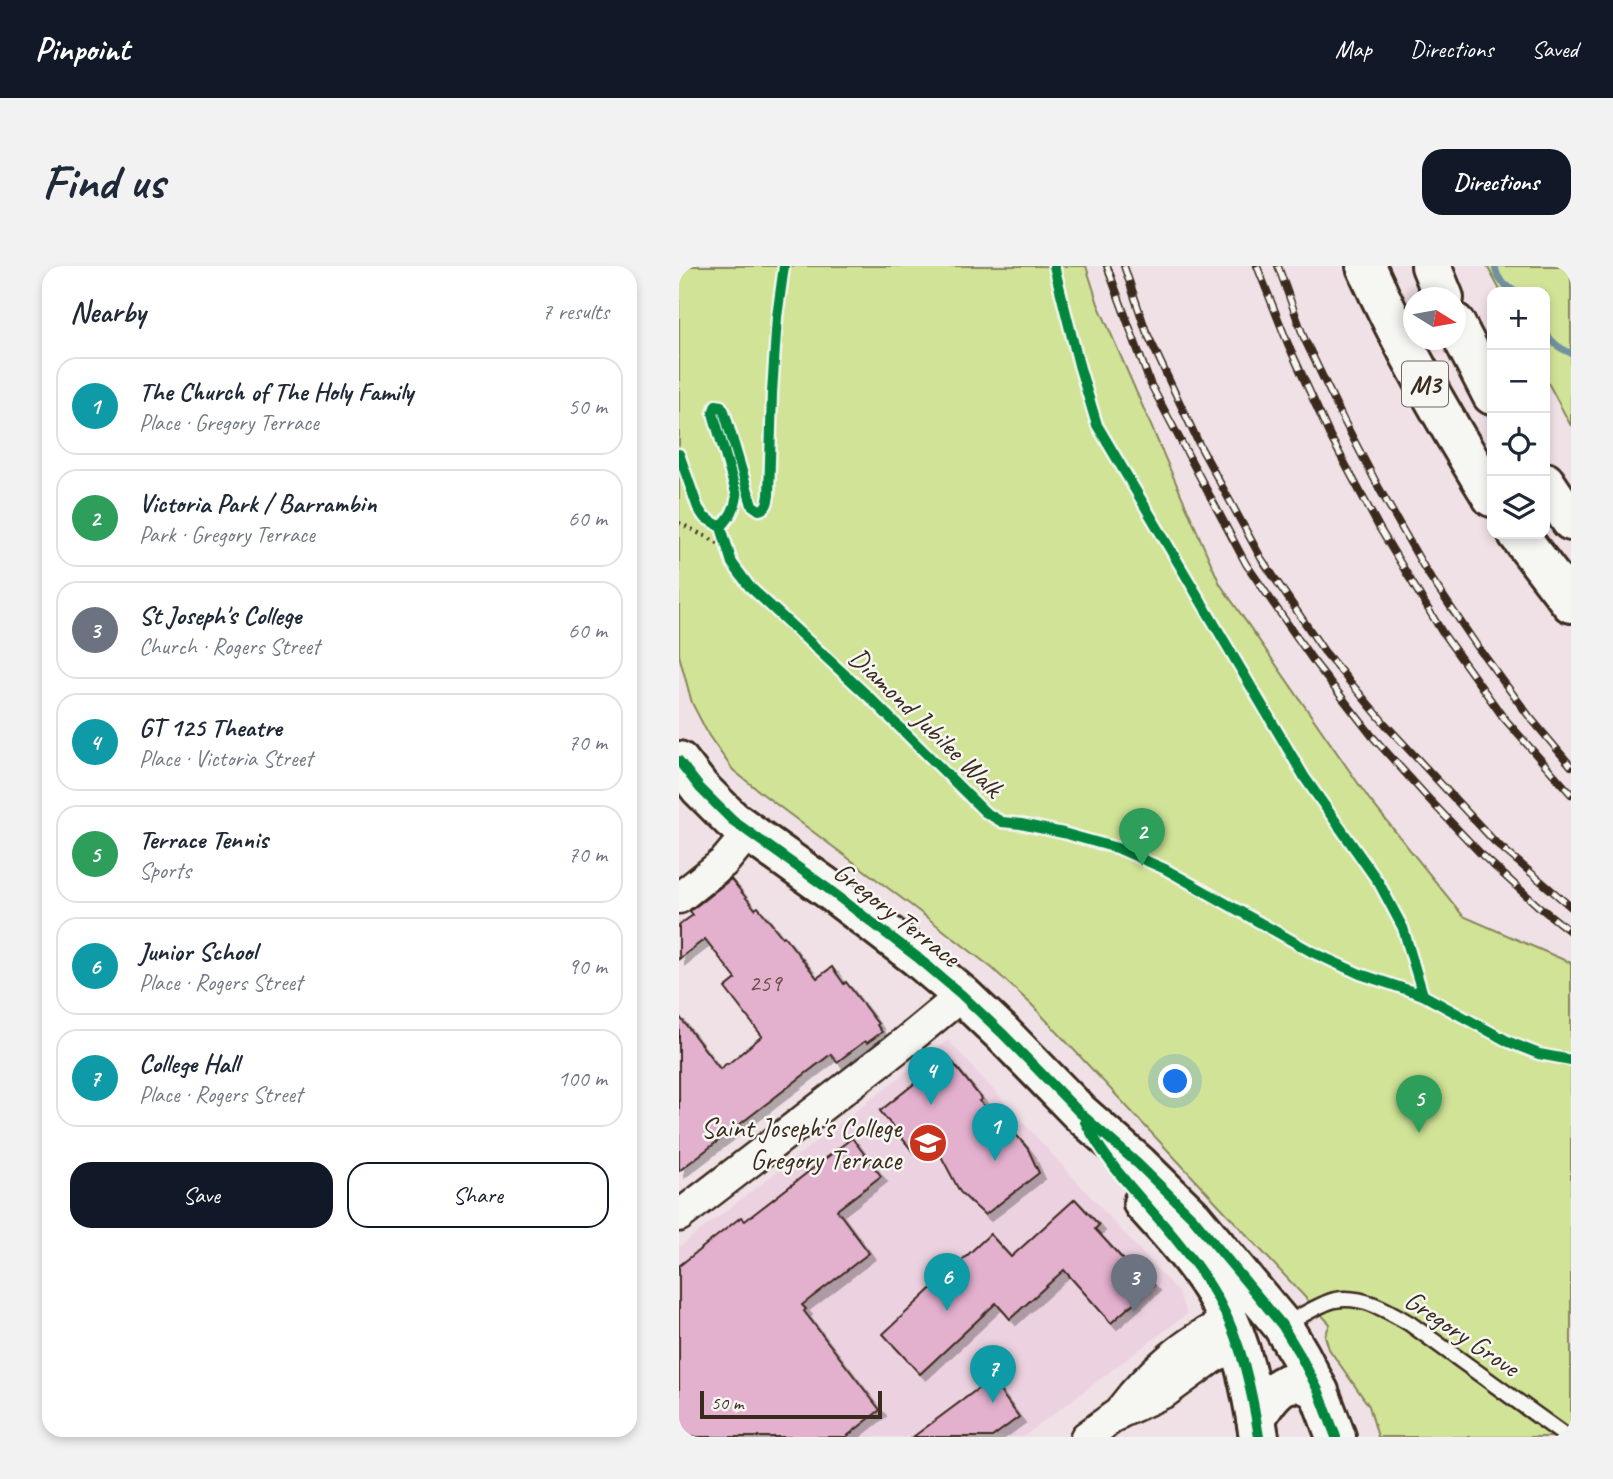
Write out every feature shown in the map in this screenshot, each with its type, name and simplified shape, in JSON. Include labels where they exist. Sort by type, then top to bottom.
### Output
[{"type":"main road","name":"M3","points":[[1366,266],[1423,381],[1487,489]]},
{"type":"main road","points":[[1431,266],[1440,287]]},
{"type":"main road","name":"M3","points":[[1466,344],[1487,385]]},
{"type":"main road","points":[[1550,490],[1571,521]]},
{"type":"main road","points":[[1522,539],[1568,608]]},
{"type":"main road","name":"Gregory Terrace","points":[[679,761],[713,803],[918,957],[962,995],[1080,1113],[1192,1217],[1282,1325],[1319,1392],[1336,1437]]},
{"type":"main road","name":"Gregory Terrace","points":[[1080,1113],[1108,1161],[1191,1258],[1221,1303],[1249,1384],[1257,1427]]},
{"type":"main road","points":[[1233,1333],[1282,1325]]},
{"type":"main road","points":[[1257,1427],[1275,1390],[1286,1383],[1305,1383],[1319,1392]]},
{"type":"street","points":[[679,898],[724,862],[749,832]]},
{"type":"street","points":[[679,1216],[904,1043],[962,995]]},
{"type":"street","points":[[1086,1437],[1119,1413],[1165,1392],[1209,1360],[1233,1333]]},
{"type":"lane","name":"Gregory Grove","points":[[1282,1325],[1334,1300],[1351,1299],[1389,1311],[1567,1437]]},
{"type":"path","points":[[679,523],[726,546]]},
{"type":"shaded area","name":"Saint Joseph's College Gregory Terrace","points":[[948,1040],[1178,1292],[1187,1314],[1023,1437],[679,1437],[679,1247]]},
{"type":"green space","points":[[679,266],[1086,266],[1098,304],[1220,584],[1369,799],[1463,916],[1571,963],[1571,1437],[1378,1437],[1369,1406],[1329,1349],[1325,1336],[1330,1324],[1032,1005],[992,968],[733,770],[709,736],[692,703],[679,655]]},
{"type":"green space","points":[[1487,266],[1571,266],[1571,426],[1550,386],[1550,287],[1498,287]]},
{"type":"building","points":[[731,879],[755,909],[758,907],[782,937],[784,936],[817,978],[832,967],[882,1032],[837,1062],[831,1054],[679,1171],[679,1016],[720,1069],[762,1036],[725,988],[736,979],[705,939],[679,959],[679,925],[693,915],[690,911]]},
{"type":"building","points":[[948,1057],[982,1099],[979,1101],[1028,1149],[1039,1173],[985,1215],[960,1192],[932,1139],[914,1153],[880,1111]]},
{"type":"building","points":[[852,1138],[881,1176],[837,1210],[869,1253],[802,1305],[880,1410],[846,1437],[679,1437],[679,1266],[741,1217],[745,1221]]},
{"type":"building","points":[[1075,1199],[1099,1225],[1095,1229],[1131,1268],[1135,1264],[1154,1285],[1111,1323],[1064,1270],[1010,1319],[996,1303],[920,1374],[883,1334],[990,1234],[1011,1257]]},
{"type":"building","points":[[991,1379],[1019,1417],[992,1437],[913,1437]]},
{"type":"waterway","points":[[1495,266],[1497,275],[1508,287]]},
{"type":"waterway","points":[[1550,339],[1571,353]]},
{"type":"railway","points":[[1107,266],[1150,383],[1246,564],[1312,659],[1372,736],[1480,853],[1571,932]]},
{"type":"railway","points":[[1124,266],[1146,331],[1200,446],[1261,558],[1324,651],[1386,725],[1495,842],[1571,907]]},
{"type":"railway","points":[[1257,266],[1288,344],[1329,434],[1380,529],[1442,632],[1503,717],[1571,794]]},
{"type":"railway","points":[[1278,266],[1304,338],[1342,417],[1425,569],[1477,646],[1529,716],[1571,766]]},
{"type":"cycle path","points":[[679,454],[698,508],[704,517],[721,527],[732,513],[737,496],[713,413],[716,405],[721,406],[752,505],[759,510],[767,505],[777,317],[784,266]]},
{"type":"cycle path","points":[[1054,266],[1097,425],[1305,778],[1379,883],[1403,928],[1423,995]]},
{"type":"cycle path","name":"Diamond Jubilee Walk","points":[[721,527],[732,563],[749,586],[869,697],[985,812],[1002,822],[1063,833],[1117,848],[1165,869],[1312,952],[1360,974],[1423,995],[1509,1042],[1539,1054],[1571,1060]]},
{"type":"cycle path","points":[[679,761],[700,788],[732,820],[827,888],[962,995],[1080,1113],[1192,1217],[1282,1325],[1319,1392],[1336,1437]]},
{"type":"cycle path","points":[[1085,1122],[1115,1168],[1199,1268],[1215,1294],[1240,1351],[1259,1437]]},
{"type":"place","name":"Victoria Park / Barrambin","points":[[1142,866]]},
{"type":"place","name":"GT 125 Theatre","points":[[931,1105]]},
{"type":"place","name":"Terrace Tennis","points":[[1419,1133]]},
{"type":"place","name":"Saint Joseph's College Gregory Terrace","points":[[928,1143]]},
{"type":"place","name":"The Church of The Holy Family","points":[[995,1161]]},
{"type":"place","name":"Junior School","points":[[947,1311]]},
{"type":"place","name":"St Joseph's College","points":[[1134,1312]]},
{"type":"place","name":"College Hall","points":[[993,1403]]}]
